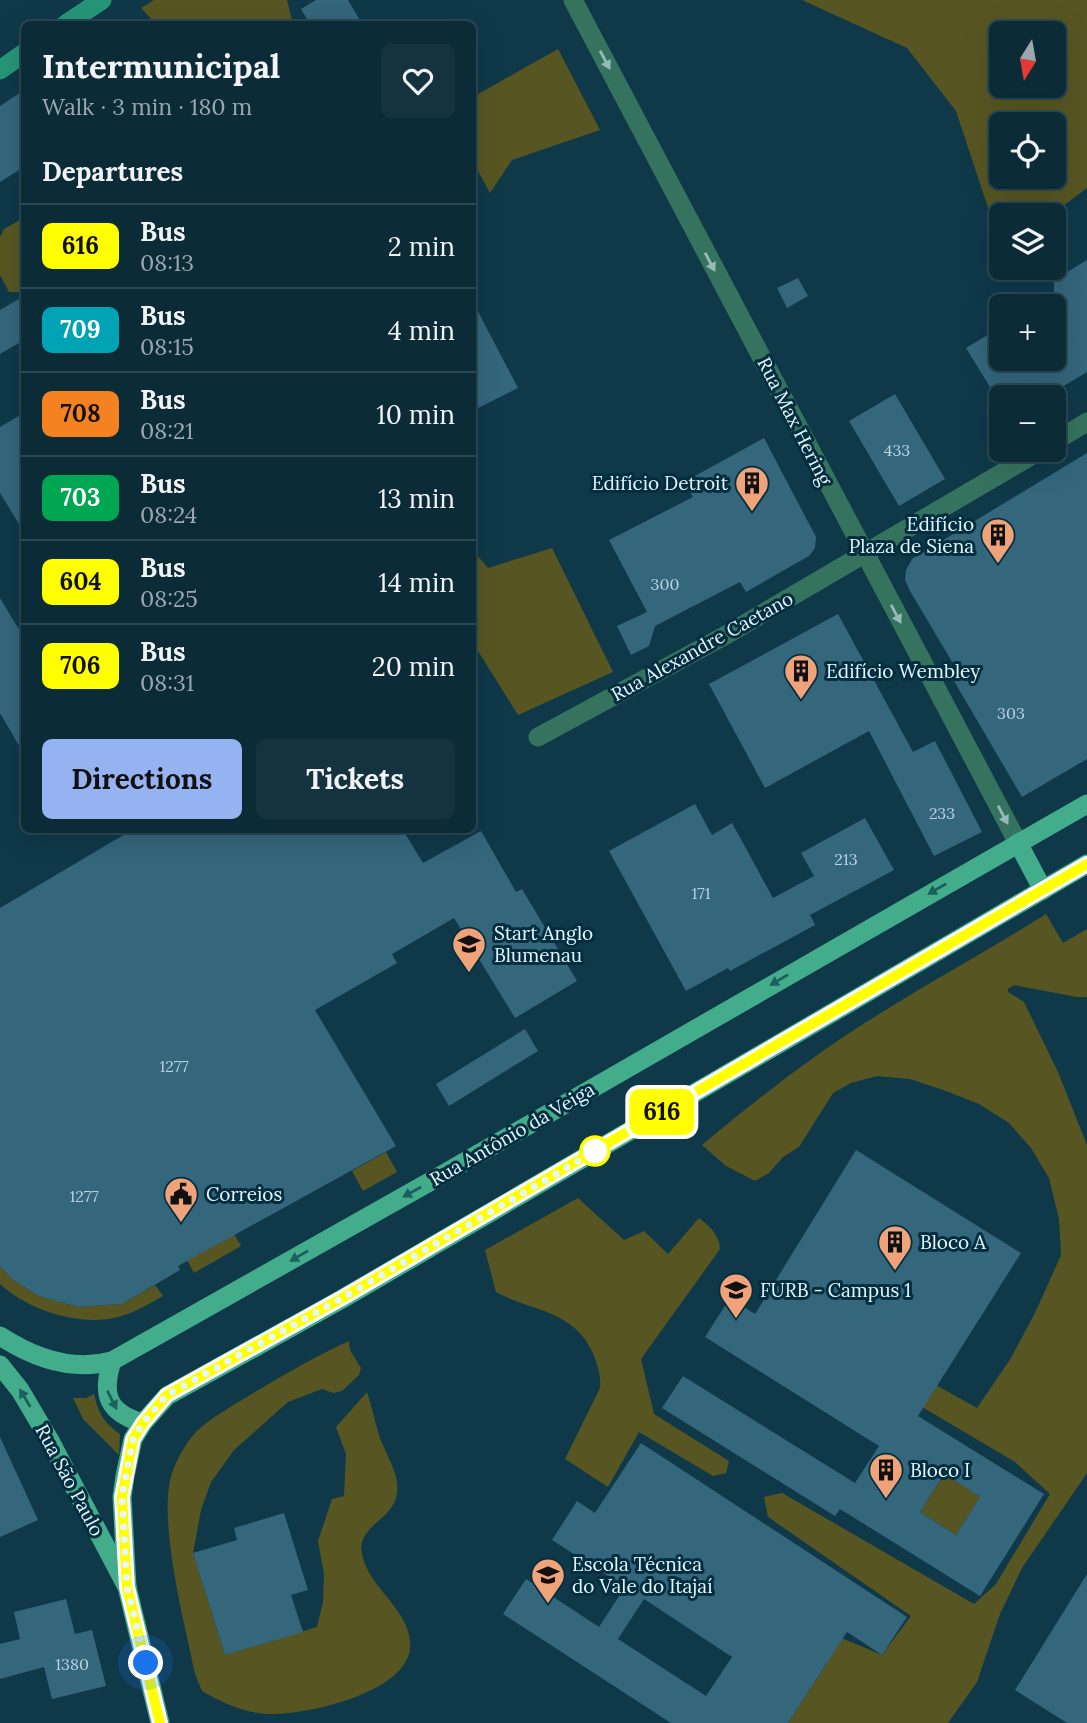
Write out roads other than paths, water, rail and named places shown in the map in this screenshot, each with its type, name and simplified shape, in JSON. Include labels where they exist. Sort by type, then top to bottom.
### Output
[{"type":"main road","points":[[70,21],[102,0]]},
{"type":"main road","points":[[0,70],[21,55]]},
{"type":"main road","name":"Rua Antônio da Veiga","points":[[0,1336],[32,1354],[72,1366],[112,1362],[1087,804]]},
{"type":"main road","points":[[1018,842],[1043,890]]},
{"type":"main road","points":[[127,1587],[122,1497],[133,1439],[167,1395],[354,1292],[1087,864]]},
{"type":"main road","points":[[112,1362],[107,1377],[108,1397],[113,1407],[128,1418],[143,1423]]},
{"type":"main road","name":"Rua São Paulo","points":[[0,1365],[20,1390],[49,1439],[127,1587],[160,1723]]},
{"type":"street","name":"Rua Max Hering","points":[[573,0],[1018,842]]},
{"type":"street","points":[[1066,435],[1087,422]]},
{"type":"street","name":"Rua Alexandre Caetano","points":[[538,737],[726,635],[1021,462]]},
{"type":"place","name":"Edifício Detroit","points":[[752,513]]},
{"type":"place","name":"Edifício Plaza de Siena","points":[[998,565]]},
{"type":"place","name":"Edifício Wembley","points":[[801,701]]},
{"type":"place","name":"Start Anglo Blumenau","points":[[469,974]]},
{"type":"place","name":"Correios","points":[[181,1224]]},
{"type":"place","name":"Bloco A","points":[[895,1272]]},
{"type":"place","name":"FURB - Campus 1","points":[[736,1320]]},
{"type":"place","name":"Bloco I","points":[[886,1500]]},
{"type":"place","name":"Escola Técnica do Vale do Itajaí","points":[[548,1605]]}]
